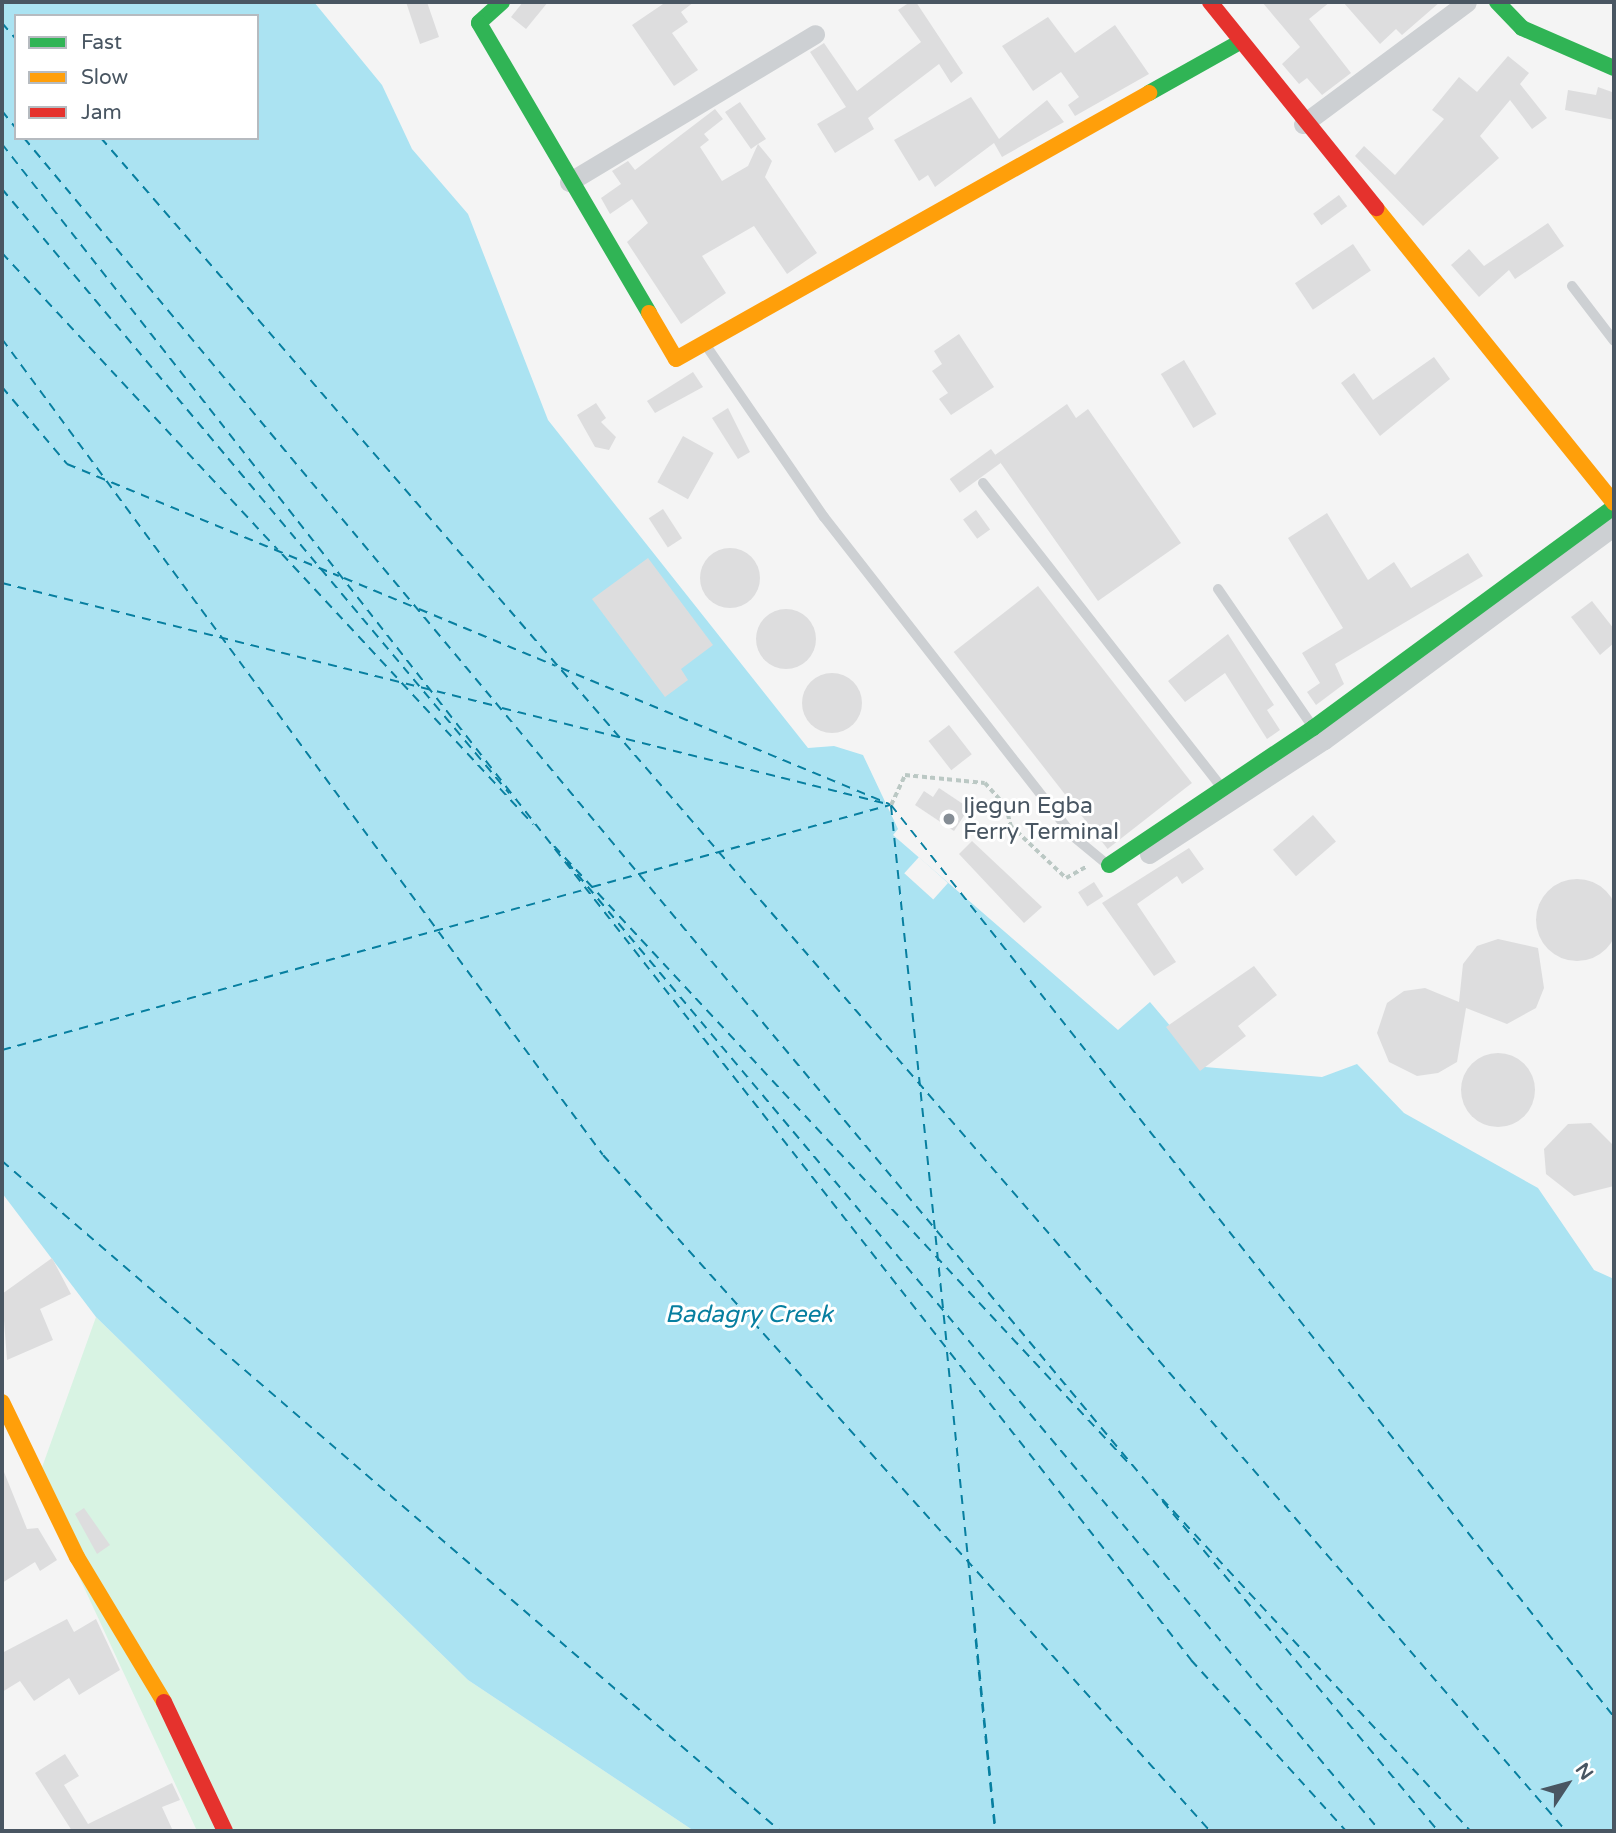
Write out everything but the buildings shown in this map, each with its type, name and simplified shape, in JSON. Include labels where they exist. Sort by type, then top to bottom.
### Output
[{"type":"street","points":[[502,2],[479,23],[569,182],[676,359],[1240,42]]},
{"type":"street","points":[[1103,860],[1223,790],[1313,727],[1614,505],[1303,124],[1210,2]]},
{"type":"street","points":[[1303,124],[1467,2]]},
{"type":"street","points":[[1497,2],[1522,27],[1614,68]]},
{"type":"street","points":[[569,182],[815,34]]},
{"type":"street","points":[[1103,860],[1139,860],[1237,799],[1614,526]]},
{"type":"street","points":[[2,1402],[77,1557],[155,1683],[225,1831]]},
{"type":"lane","points":[[1572,286],[1614,341]]},
{"type":"lane","points":[[704,342],[824,517],[1074,837],[1103,860]]},
{"type":"lane","points":[[983,483],[1223,790]]},
{"type":"lane","points":[[1218,589],[1313,727]]},
{"type":"path","points":[[891,805],[905,775],[969,778],[1001,798],[1011,826],[1066,878],[1103,860]]},
{"type":"green space","points":[[96,1317],[468,1680],[694,1831],[197,1831],[36,1484]]},
{"type":"water","name":"Badagry Creek","points":[[2,2],[314,2],[382,85],[412,149],[468,214],[548,420],[808,748],[834,746],[863,755],[898,829],[893,835],[1118,1030],[1150,1002],[1205,1067],[1322,1077],[1357,1064],[1404,1113],[1538,1188],[1594,1270],[1614,1279],[1614,1831],[694,1831],[468,1680],[96,1317],[2,1193]]},
{"type":"pier","points":[[919,857],[948,883],[933,899],[904,873]]},
{"type":"ferry route","points":[[2,23],[14,37]]},
{"type":"ferry route","points":[[2,111],[14,126]]},
{"type":"ferry route","points":[[26,140],[1438,1831]]},
{"type":"ferry route","points":[[103,140],[1566,1831]]},
{"type":"ferry route","points":[[2,144],[1191,1660],[1346,1831]]},
{"type":"ferry route","points":[[2,189],[509,793]]},
{"type":"ferry route","points":[[2,253],[278,550]]},
{"type":"ferry route","points":[[2,339],[603,1155],[1210,1831]]},
{"type":"ferry route","points":[[2,387],[67,464],[339,576]]},
{"type":"ferry route","points":[[282,554],[533,824]]},
{"type":"ferry route","points":[[344,578],[414,607]]},
{"type":"ferry route","points":[[2,583],[496,706]]},
{"type":"ferry route","points":[[419,609],[556,666]]},
{"type":"ferry route","points":[[561,668],[891,805],[1614,1717]]},
{"type":"ferry route","points":[[502,708],[883,803]]},
{"type":"ferry route","points":[[592,887],[890,805]]},
{"type":"ferry route","points":[[891,806],[947,1347]]},
{"type":"ferry route","points":[[554,846],[1132,1467]]},
{"type":"ferry route","points":[[567,862],[1380,1831]]},
{"type":"ferry route","points":[[2,1050],[587,889]]},
{"type":"ferry route","points":[[2,1161],[780,1831]]},
{"type":"ferry route","points":[[947,1352],[996,1831]]},
{"type":"ferry route","points":[[1162,1499],[1471,1831]]},
{"type":"ferry route","points":[[974,1624],[995,1831]]},
{"type":"traffic: fast","points":[[502,2],[479,23],[649,313]]},
{"type":"traffic: fast","points":[[1497,2],[1522,28],[1614,68]]},
{"type":"traffic: fast","points":[[1149,93],[1240,42]]},
{"type":"traffic: fast","points":[[1109,865],[1313,728],[1614,507]]},
{"type":"traffic: slow","points":[[649,313],[676,359],[1149,93]]},
{"type":"traffic: slow","points":[[1376,208],[1614,503]]},
{"type":"traffic: slow","points":[[2,1402],[77,1557],[164,1702]]},
{"type":"traffic: jam","points":[[1210,2],[1376,208]]},
{"type":"traffic: jam","points":[[164,1702],[225,1831]]},
{"type":"place","name":"Ijegun Egba Ferry Terminal","points":[[949,819]]}]
